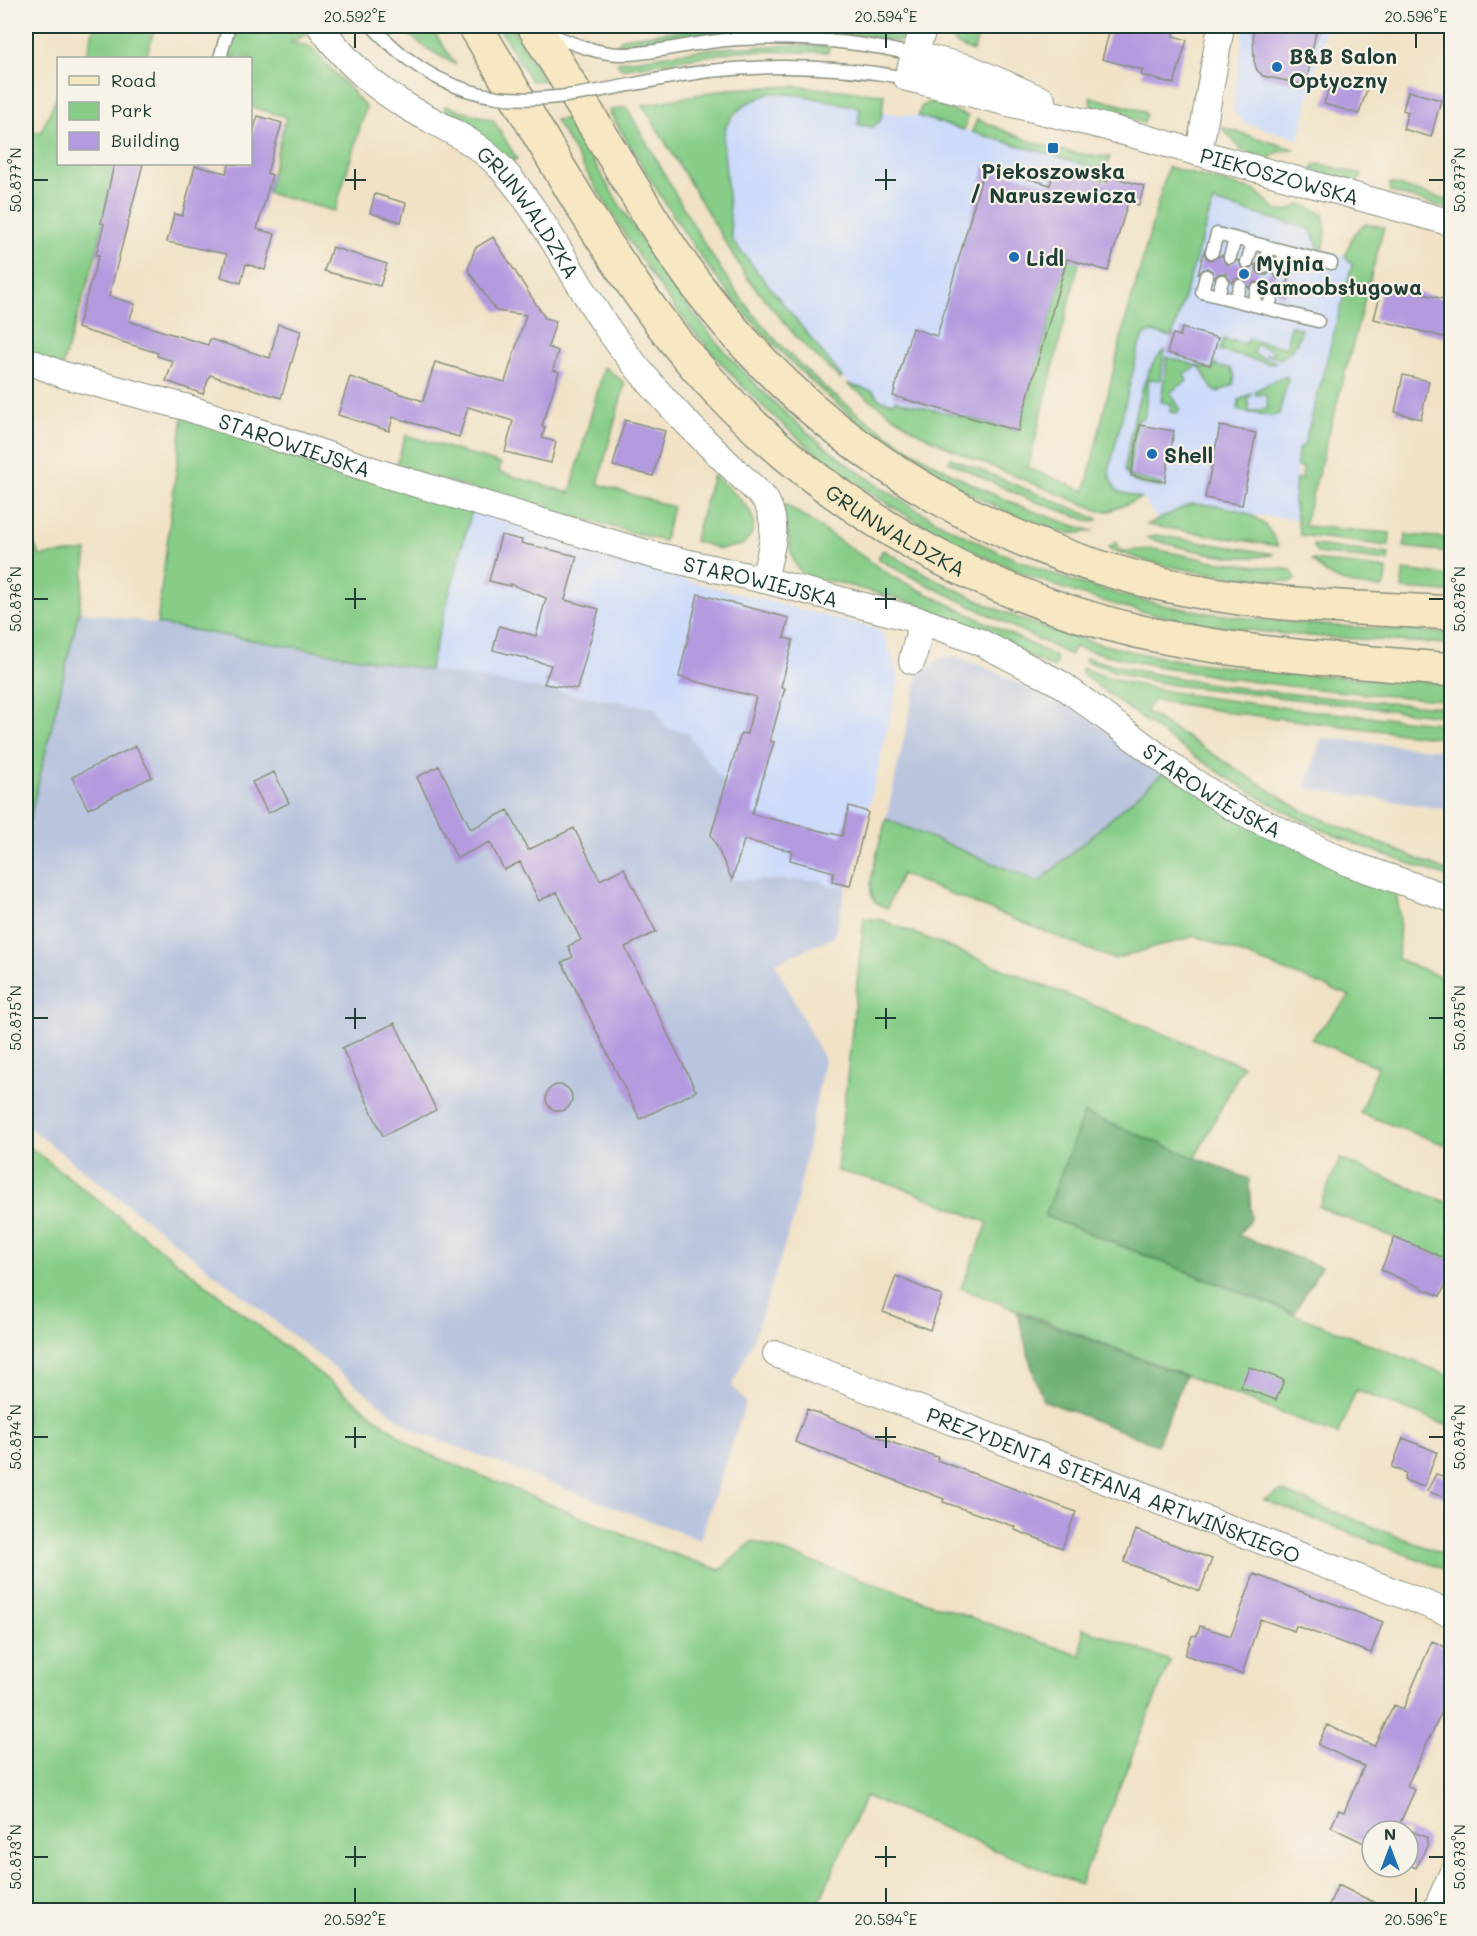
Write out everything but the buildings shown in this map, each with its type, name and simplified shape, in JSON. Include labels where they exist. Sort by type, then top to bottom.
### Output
[{"type":"main road","name":"GRUNWALDZKA","points":[[475,26],[612,251],[678,344],[723,396],[763,435],[854,505],[940,557],[985,580],[1025,596],[1110,624],[1197,643],[1452,670]]},
{"type":"main road","points":[[534,26],[661,234],[711,304],[788,389],[833,428],[888,468],[1005,533],[1069,558],[1122,574],[1214,594],[1452,613]]},
{"type":"street","name":"GRUNWALDZKA","points":[[320,26],[338,52],[368,81],[433,122],[467,140],[505,172],[523,193],[609,331],[648,382],[710,449],[765,500],[770,510],[775,538],[764,580]]},
{"type":"street","points":[[911,67],[924,26]]},
{"type":"street","points":[[1199,153],[1221,26]]},
{"type":"street","name":"PIEKOSZOWSKA","points":[[911,67],[969,69],[1106,127],[1452,223]]},
{"type":"street","name":"STAROWIEJSKA","points":[[26,360],[64,375],[185,407],[384,474],[649,554],[764,580],[922,621],[980,642],[1052,678],[1185,776],[1234,808],[1348,863],[1452,899]]},
{"type":"street","points":[[912,661],[922,621]]},
{"type":"street","name":"PREZYDENTA STEFANA ARTWIŃSKIEGO","points":[[776,1354],[1452,1614]]},
{"type":"street","points":[[1436,1911],[1452,1874]]},
{"type":"lane","points":[[220,57],[229,26]]},
{"type":"lane","points":[[372,26],[399,54],[434,76],[469,92],[496,97],[544,99],[585,94],[709,70],[767,65],[911,67]]},
{"type":"lane","points":[[534,26],[586,48],[625,54],[705,42],[776,38],[850,41],[911,67]]},
{"type":"lane","points":[[1212,252],[1217,234],[1331,263]]},
{"type":"lane","points":[[1230,257],[1235,239]]},
{"type":"lane","points":[[1247,262],[1253,243]]},
{"type":"lane","points":[[1264,267],[1269,248]]},
{"type":"lane","points":[[1280,271],[1285,252]]},
{"type":"lane","points":[[1206,276],[1202,292],[1318,321]]},
{"type":"lane","points":[[1218,296],[1222,281]]},
{"type":"lane","points":[[1235,300],[1240,286]]},
{"type":"lane","points":[[1253,304],[1257,290]]},
{"type":"lane","points":[[1269,309],[1272,294]]},
{"type":"shaded area","points":[[1244,26],[1326,26],[1299,139],[1244,123],[1233,110]]},
{"type":"shaded area","points":[[777,92],[861,108],[881,120],[883,113],[918,116],[921,107],[930,102],[939,103],[968,116],[964,130],[972,132],[977,119],[1025,141],[1080,157],[1110,157],[1079,263],[1028,468],[920,429],[841,377],[730,241],[723,141],[726,126],[746,104]]},
{"type":"shaded area","points":[[1213,201],[1310,229],[1319,247],[1345,257],[1352,264],[1304,447],[1298,449],[1294,502],[1296,519],[1254,515],[1190,504],[1158,520],[1143,499],[1117,491],[1110,477],[1109,471],[1139,346],[1144,336],[1151,332],[1172,336]]},
{"type":"shaded area","points":[[472,510],[662,574],[876,629],[884,635],[899,679],[851,882],[846,886],[834,937],[775,963],[711,834],[725,784],[666,728],[656,708],[429,670]]},
{"type":"shaded area","points":[[79,611],[656,708],[666,728],[687,733],[725,784],[711,834],[732,880],[821,880],[828,886],[846,886],[834,937],[775,963],[824,1060],[794,1218],[753,1340],[732,1386],[746,1402],[700,1540],[413,1430],[26,1125],[26,835]]},
{"type":"shaded area","points":[[956,656],[998,673],[1054,702],[1060,697],[1163,773],[1039,882],[886,819],[920,667],[930,668],[940,658]]},
{"type":"shaded area","points":[[1321,738],[1451,751],[1451,810],[1306,788]]},
{"type":"green space","points":[[94,26],[155,26],[146,57],[86,57]]},
{"type":"green space","points":[[238,26],[301,26],[306,35],[291,42],[312,48],[366,107],[335,211],[267,193],[286,117],[252,107],[252,57],[228,57]]},
{"type":"green space","points":[[398,26],[430,26],[456,65],[426,48]]},
{"type":"green space","points":[[498,26],[511,26],[544,80],[531,81]]},
{"type":"green space","points":[[717,26],[839,26],[907,36],[898,42],[821,31],[763,30],[617,45],[622,38]]},
{"type":"green space","points":[[937,26],[982,26],[973,51],[956,44],[947,28],[938,29]]},
{"type":"green space","points":[[794,45],[829,47],[828,52],[738,51],[621,69],[617,62],[715,48]]},
{"type":"green space","points":[[793,86],[884,94],[881,120],[873,127],[858,125],[860,108],[801,95],[770,93],[746,104],[732,116],[726,126],[723,141],[732,240],[842,377],[840,379],[798,339],[747,278],[643,105],[728,89]]},
{"type":"green space","points":[[57,96],[57,165],[116,165],[96,255],[58,380],[26,366],[26,130],[41,132]]},
{"type":"green space","points":[[1090,97],[1144,111],[1146,115],[1144,123],[1091,107]]},
{"type":"green space","points":[[930,102],[968,116],[964,130],[918,116],[921,107]]},
{"type":"green space","points":[[445,106],[493,120],[517,159],[510,162],[443,115]]},
{"type":"green space","points":[[626,107],[727,279],[777,341],[814,378],[855,412],[900,443],[946,470],[994,495],[1043,515],[1092,531],[1066,533],[1041,527],[952,484],[875,434],[804,375],[741,308],[685,233],[609,111]]},
{"type":"green space","points":[[568,119],[665,275],[702,324],[747,376],[797,423],[851,466],[909,505],[969,538],[1032,566],[1097,588],[1164,605],[1235,617],[1451,633],[1451,644],[1324,637],[1229,628],[1125,607],[1054,585],[986,557],[920,523],[858,484],[799,439],[745,389],[695,333],[639,256],[555,120]]},
{"type":"green space","points":[[977,119],[1058,150],[1110,157],[1079,263],[1028,468],[1085,491],[1123,330],[1168,167],[1256,191],[1277,211],[1288,211],[1301,204],[1323,214],[1326,231],[1324,247],[1319,248],[1310,229],[1213,202],[1172,337],[1151,332],[1144,336],[1139,346],[1109,471],[1117,491],[1141,498],[1110,511],[1100,511],[966,456],[919,433],[847,384],[873,391],[879,399],[893,403],[895,400],[1018,431],[1093,167],[972,132]]},
{"type":"green space","points":[[1221,127],[1293,149],[1276,153],[1269,159],[1242,150]]},
{"type":"green space","points":[[1322,164],[1362,175],[1357,183],[1312,170],[1315,165]]},
{"type":"green space","points":[[1390,183],[1451,201],[1451,209],[1390,192]]},
{"type":"green space","points":[[1365,224],[1384,227],[1304,526],[1390,533],[1389,546],[1300,535],[1294,502],[1296,479],[1302,479],[1303,468],[1297,467],[1298,449],[1304,446],[1352,265],[1345,257],[1353,235]]},
{"type":"green space","points":[[1290,325],[1301,329],[1300,334],[1294,346],[1280,359],[1264,354],[1272,355],[1273,350],[1256,345],[1253,354],[1276,362],[1270,364],[1220,351],[1224,339],[1246,344],[1248,339],[1284,347],[1287,345]]},
{"type":"green space","points":[[1165,350],[1160,380],[1149,379],[1144,419],[1138,419],[1128,476],[1125,469],[1143,387],[1149,371]]},
{"type":"green space","points":[[1167,357],[1198,366],[1184,374],[1187,381],[1170,392],[1180,409],[1177,413],[1170,412],[1171,404],[1161,402]]},
{"type":"green space","points":[[1215,363],[1219,367],[1230,368],[1235,376],[1233,385],[1218,392],[1213,390],[1199,366],[1213,370]]},
{"type":"green space","points":[[604,367],[625,383],[598,484],[673,507],[664,541],[396,466],[406,435],[501,464],[499,472],[570,493]]},
{"type":"green space","points":[[1281,377],[1287,377],[1288,380],[1279,414],[1272,416],[1240,411],[1238,409],[1239,400],[1251,393],[1251,396],[1247,397],[1250,412],[1268,408],[1266,394],[1256,395],[1255,391]]},
{"type":"green space","points":[[183,415],[472,510],[429,670],[157,624]]},
{"type":"green space","points":[[951,458],[1098,519],[1092,522],[1026,498],[949,462]]},
{"type":"green space","points":[[713,475],[739,498],[752,516],[754,526],[751,535],[742,545],[721,549],[694,541]]},
{"type":"green space","points":[[1128,476],[1161,484],[1161,487],[1139,484]]},
{"type":"green space","points":[[1190,504],[1230,508],[1253,517],[1272,534],[1278,546],[1147,525]]},
{"type":"green space","points":[[787,505],[893,577],[1053,655],[1057,660],[1054,668],[918,604],[832,581],[816,580],[804,575],[797,567],[793,557],[781,507]]},
{"type":"green space","points":[[26,528],[40,556],[87,551],[79,611],[26,835]]},
{"type":"green space","points":[[1156,535],[1274,554],[1260,557],[1227,556],[1147,538]]},
{"type":"green space","points":[[1406,535],[1451,538],[1451,552],[1404,547]]},
{"type":"green space","points":[[1116,542],[1121,551],[1154,549],[1207,560],[1291,570],[1296,579],[1293,582],[1246,578],[1175,568],[1108,548]]},
{"type":"green space","points":[[1313,545],[1389,554],[1388,561],[1317,553]]},
{"type":"green space","points":[[883,550],[986,604],[1073,637],[1126,650],[1233,668],[1451,683],[1451,701],[1262,683],[1168,668],[1075,647],[1070,655],[892,567],[878,558]]},
{"type":"green space","points":[[1312,560],[1387,569],[1386,582],[1382,588],[1344,582],[1327,574]]},
{"type":"green space","points":[[1403,570],[1450,576],[1450,592],[1402,589]]},
{"type":"green space","points":[[1086,658],[1176,678],[1221,685],[1451,708],[1451,717],[1173,685],[1129,676],[1085,661]]},
{"type":"green space","points":[[1082,668],[1137,685],[1194,696],[1315,711],[1451,724],[1451,739],[1234,713],[1154,700],[1145,711],[1301,810],[1451,873],[1451,878],[1329,833],[1262,799],[1157,730],[1082,674]]},
{"type":"green space","points":[[1163,773],[1396,892],[1400,918],[1398,959],[1451,981],[1451,1147],[1360,1113],[1378,1067],[1311,1039],[1350,996],[1196,936],[1113,959],[901,874],[887,908],[876,903],[872,896],[873,870],[886,819],[1039,882]]},
{"type":"green space","points":[[864,918],[882,920],[1243,1066],[1195,1158],[1084,1114],[1045,1216],[1451,1376],[1451,1427],[1356,1390],[1338,1435],[961,1288],[988,1223],[899,1186],[837,1171]]},
{"type":"green space","points":[[1084,1113],[1249,1179],[1251,1219],[1238,1235],[1321,1267],[1294,1313],[1045,1216]]},
{"type":"green space","points":[[26,1144],[415,1448],[651,1546],[720,1570],[753,1541],[1081,1656],[1083,1628],[1170,1661],[1080,1885],[865,1796],[816,1910],[26,1910]]},
{"type":"green space","points":[[1340,1159],[1451,1204],[1451,1261],[1319,1207]]},
{"type":"green space","points":[[1017,1312],[1185,1376],[1157,1445],[1043,1400]]},
{"type":"green space","points":[[1281,1491],[1451,1557],[1451,1572],[1264,1500]]},
{"type":"place","name":"B&B Salon Optyczny","points":[[1277,67]]},
{"type":"place","name":"Piekoszowska / Naruszewicza","points":[[1053,148]]},
{"type":"place","name":"Lidl","points":[[1014,257]]},
{"type":"place","name":"Myjnia Samoobsługowa","points":[[1244,274]]},
{"type":"place","name":"Shell","points":[[1152,454]]}]
